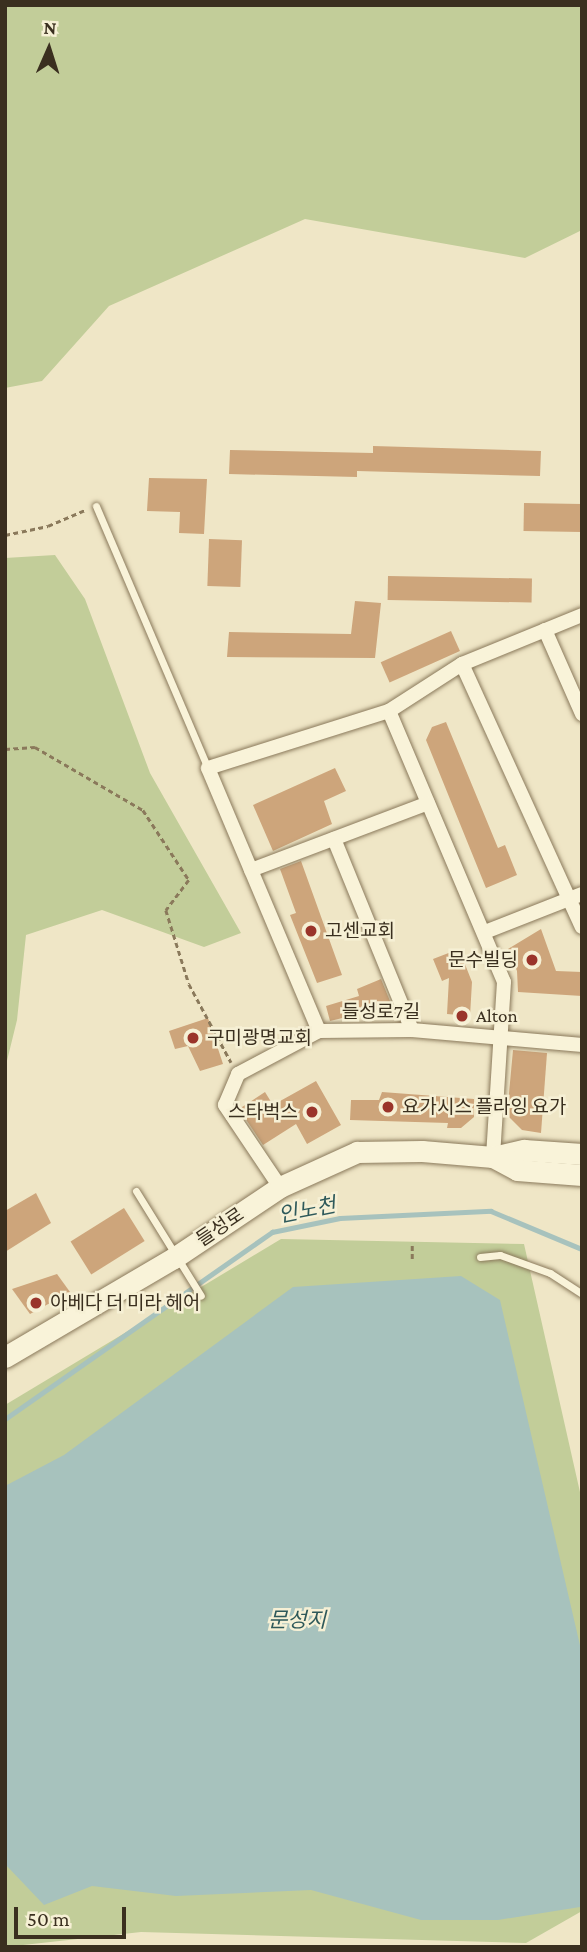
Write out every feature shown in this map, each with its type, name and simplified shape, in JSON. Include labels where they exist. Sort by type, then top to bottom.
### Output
[{"type":"street","points":[[319,1031],[208,768],[389,711],[462,664],[582,615]]},
{"type":"street","points":[[545,630],[582,714]]},
{"type":"street","points":[[462,664],[576,897],[582,927]]},
{"type":"street","points":[[389,711],[504,982],[498,1039],[493,1157]]},
{"type":"street","points":[[251,870],[428,803]]},
{"type":"street","points":[[334,839],[412,1030]]},
{"type":"street","points":[[485,932],[576,897]]},
{"type":"street","name":"들성로7길","points":[[238,1074],[319,1031],[412,1030],[582,1045]]},
{"type":"street","points":[[238,1074],[225,1105],[280,1187]]},
{"type":"street","name":"들성로","points":[[5,1357],[174,1258],[280,1187],[358,1152],[422,1151],[493,1157],[524,1150],[582,1154]]},
{"type":"street","name":"들성로","points":[[493,1157],[517,1170],[582,1175]]},
{"type":"lane","points":[[96,506],[208,768]]},
{"type":"lane","points":[[136,1191],[174,1258],[201,1296]]},
{"type":"lane","points":[[480,1257],[500,1255],[513,1259],[551,1273],[582,1293]]},
{"type":"path","points":[[5,535],[48,526],[96,506]]},
{"type":"path","points":[[5,748],[35,747],[143,810],[188,880],[166,910],[189,984],[238,1074]]},
{"type":"path","points":[[412,1242],[412,1259]]},
{"type":"green space","points":[[5,5],[582,5],[582,230],[525,258],[305,219],[109,306],[42,381],[5,388]]},
{"type":"green space","points":[[55,555],[85,599],[150,773],[241,933],[204,947],[102,910],[26,935],[17,1020],[5,1069],[5,558]]},
{"type":"green space","name":"문성지","points":[[281,1239],[524,1244],[582,1501],[582,1911],[526,1943],[141,1932],[5,1947],[5,1405]]},
{"type":"water","name":"문성지","points":[[461,1276],[500,1300],[582,1654],[580,1907],[498,1920],[421,1920],[311,1890],[176,1896],[92,1886],[44,1905],[5,1864],[5,1486],[64,1455],[293,1287]]},
{"type":"building","points":[[373,446],[541,451],[540,476],[357,471],[357,477],[229,474],[230,450],[373,453]]},
{"type":"building","points":[[149,478],[207,479],[204,534],[179,533],[180,512],[147,511]]},
{"type":"building","points":[[524,503],[582,504],[582,532],[524,531]]},
{"type":"building","points":[[209,539],[242,540],[240,587],[207,586]]},
{"type":"building","points":[[388,576],[532,579],[532,603],[388,600]]},
{"type":"building","points":[[355,601],[381,603],[375,658],[227,657],[229,632],[351,634]]},
{"type":"building","points":[[451,631],[460,651],[390,682],[381,662]]},
{"type":"building","points":[[446,722],[498,848],[505,845],[517,875],[486,888],[426,740],[432,727]]},
{"type":"building","points":[[335,768],[346,791],[324,801],[332,824],[273,851],[253,805]]},
{"type":"building","points":[[301,861],[342,975],[317,983],[290,915],[296,913],[280,869]]},
{"type":"building","name":"문수빌딩","points":[[541,929],[556,971],[582,972],[582,996],[518,992],[517,971],[508,949]]},
{"type":"building","points":[[459,949],[472,982],[470,1016],[447,1014],[449,978],[442,981],[433,959]]},
{"type":"building","points":[[381,979],[392,1006],[330,1021],[326,1006],[359,996],[357,989]]},
{"type":"building","name":"구미광명교회","points":[[208,1018],[223,1064],[200,1071],[188,1046],[175,1049],[169,1031]]},
{"type":"building","points":[[513,1050],[547,1053],[541,1133],[522,1130],[507,1115]]},
{"type":"building","points":[[316,1081],[341,1125],[307,1144],[296,1124],[263,1145],[239,1109],[265,1092],[273,1105]]},
{"type":"building","points":[[382,1092],[474,1099],[474,1117],[461,1128],[447,1128],[448,1123],[350,1120],[351,1100],[379,1100]]},
{"type":"building","points":[[36,1193],[51,1223],[5,1252],[5,1211]]},
{"type":"building","points":[[124,1208],[145,1241],[91,1274],[71,1241]]},
{"type":"building","name":"아베다 더 미라 헤어","points":[[57,1274],[70,1292],[30,1314],[12,1289]]},
{"type":"waterway","name":"인노천","points":[[5,1419],[272,1232],[340,1218],[491,1211],[582,1249]]},
{"type":"place","name":"고센교회","points":[[311,931]]},
{"type":"place","name":"문수빌딩","points":[[532,960]]},
{"type":"place","name":"Alton","points":[[462,1016]]},
{"type":"place","name":"구미광명교회","points":[[193,1038]]},
{"type":"place","name":"요가시스 플라잉 요가","points":[[388,1107]]},
{"type":"place","name":"스타벅스","points":[[312,1112]]},
{"type":"place","name":"아베다 더 미라 헤어","points":[[36,1303]]}]
